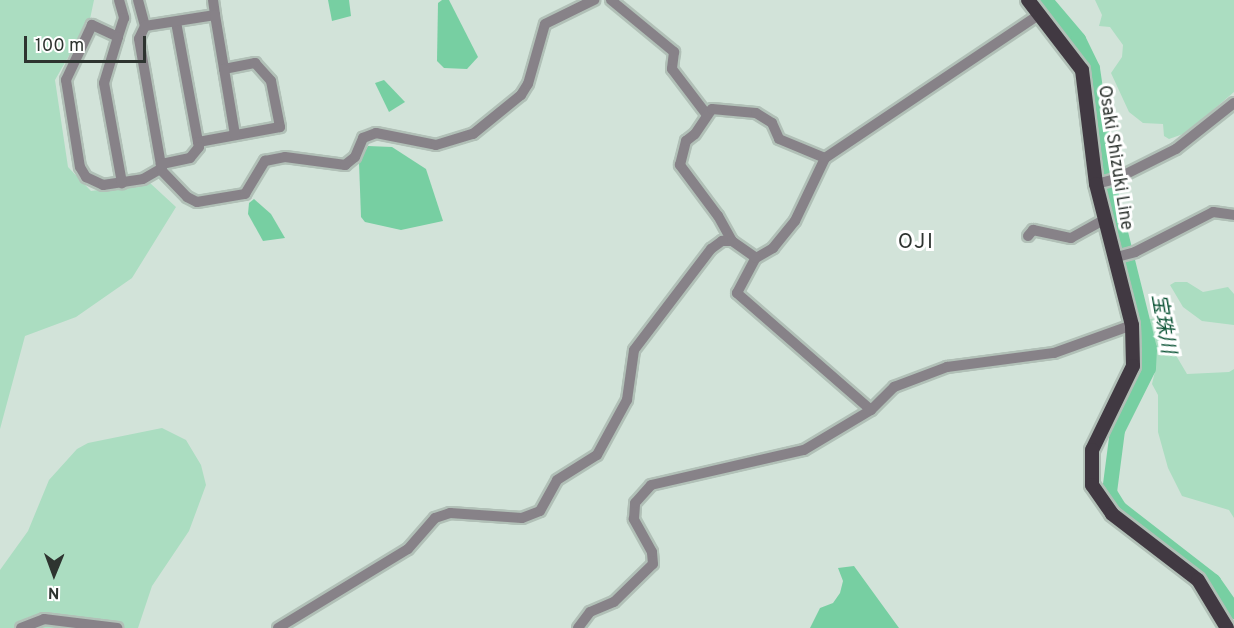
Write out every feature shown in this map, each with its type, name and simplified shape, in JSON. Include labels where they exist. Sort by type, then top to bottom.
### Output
[{"type":"main road","name":"Osaki Shizuki Line","points":[[1028,0],[1082,70],[1103,220],[1117,256],[1131,325],[1133,366],[1092,450],[1092,485],[1112,514],[1198,580],[1212,596],[1227,628]]},
{"type":"street","points":[[119,0],[124,18],[104,83],[122,183]]},
{"type":"street","points":[[138,0],[145,26],[139,39],[161,166],[187,197],[197,202],[225,200],[245,194],[265,160],[285,157],[345,165],[355,157],[363,138],[376,133],[422,144],[447,144],[473,134],[521,95],[528,84],[545,24],[594,0]]},
{"type":"street","points":[[213,0],[235,135]]},
{"type":"street","points":[[611,0],[674,52],[672,69],[707,114]]},
{"type":"street","points":[[871,410],[737,292],[756,258],[773,248],[795,221],[825,158],[1040,14]]},
{"type":"street","points":[[145,26],[215,15]]},
{"type":"street","points":[[118,37],[92,25],[68,74],[66,87],[80,167],[86,177],[103,185],[142,179],[161,166],[190,158],[199,147],[176,22]]},
{"type":"street","points":[[198,142],[280,127],[272,81],[255,63],[224,69]]},
{"type":"street","points":[[1099,183],[1116,179],[1176,149],[1234,103]]},
{"type":"street","points":[[756,258],[732,241],[718,216],[681,165],[686,141],[696,134],[712,109],[722,108],[756,113],[772,123],[779,139],[825,158]]},
{"type":"street","points":[[1117,256],[1135,252],[1214,212],[1234,215]]},
{"type":"street","points":[[1028,236],[1033,230],[1071,238],[1103,220]]},
{"type":"street","points":[[278,628],[408,549],[435,518],[450,513],[522,518],[540,511],[557,480],[597,455],[627,400],[633,350],[711,249],[722,241],[732,241]]},
{"type":"street","points":[[578,628],[590,612],[614,602],[653,564],[652,552],[634,519],[635,503],[651,485],[793,455],[871,410],[894,387],[947,367],[1053,353],[1131,325]]},
{"type":"street","points":[[21,628],[44,619],[117,628]]},
{"type":"shaded area","points":[[0,0],[94,0],[90,19],[55,80],[68,167],[91,191],[150,183],[176,207],[132,278],[76,317],[25,336],[0,429]]},
{"type":"shaded area","points":[[328,0],[349,0],[351,16],[332,21]]},
{"type":"shaded area","points":[[442,0],[449,0],[478,57],[467,69],[444,68],[437,61],[438,3]]},
{"type":"shaded area","points":[[1095,0],[1234,0],[1234,92],[1186,133],[1169,139],[1164,136],[1163,124],[1143,123],[1129,112],[1111,73],[1122,57],[1123,45],[1110,27],[1099,26],[1102,15]]},
{"type":"shaded area","points":[[384,80],[405,102],[389,112],[375,83]]},
{"type":"shaded area","points":[[368,146],[392,147],[426,169],[443,221],[401,230],[365,222],[361,217],[359,162]]},
{"type":"shaded area","points":[[254,199],[271,214],[285,238],[263,241],[248,214],[249,203]]},
{"type":"shaded area","points":[[1175,282],[1187,282],[1203,292],[1228,287],[1234,294],[1234,325],[1202,321],[1183,307],[1170,285]]},
{"type":"shaded area","points":[[1157,318],[1163,322],[1171,347],[1187,374],[1229,372],[1234,369],[1234,518],[1229,510],[1182,496],[1168,468],[1158,432],[1158,395],[1152,384],[1156,367],[1150,319]]},
{"type":"shaded area","points":[[162,428],[186,440],[201,465],[206,485],[189,531],[152,586],[138,628],[0,628],[0,570],[28,531],[49,480],[77,449],[88,443]]},
{"type":"shaded area","points":[[854,566],[899,628],[810,628],[820,608],[833,603],[840,593],[843,581],[838,568]]},
{"type":"waterway","name":"宝珠川","points":[[1045,0],[1078,39],[1092,68],[1111,196],[1149,348],[1148,368],[1117,430],[1109,492],[1119,508],[1213,581],[1234,611]]},
{"type":"district","name":"OJI","points":[[916,243]]}]
